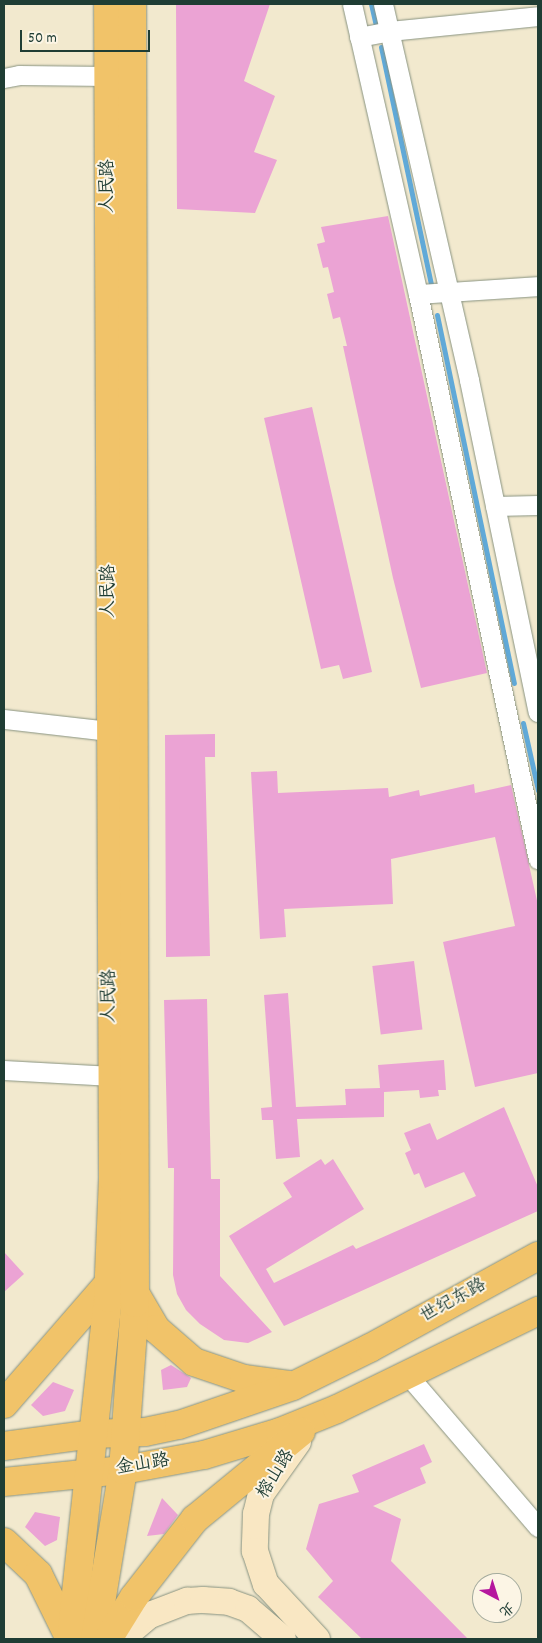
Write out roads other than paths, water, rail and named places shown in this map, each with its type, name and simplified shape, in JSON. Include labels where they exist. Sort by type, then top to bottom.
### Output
[{"type":"main road","name":"人民路","points":[[108,4],[112,1076],[125,1179]]},
{"type":"main road","name":"人民路","points":[[125,1179],[132,4]]},
{"type":"main road","points":[[70,1639],[90,1472],[108,1284],[125,1179]]},
{"type":"main road","points":[[95,1639],[123,1470],[135,1292],[125,1179]]},
{"type":"main road","name":"世纪东路","points":[[94,1434],[124,1435],[179,1425],[292,1386],[370,1348],[538,1256]]},
{"type":"main road","points":[[4,1404],[108,1284]]},
{"type":"main road","points":[[135,1292],[156,1329],[194,1362],[244,1379],[292,1386]]},
{"type":"main road","points":[[108,1639],[134,1597],[195,1519],[320,1416],[538,1310]]},
{"type":"main road","name":"金山路","points":[[4,1482],[123,1470],[204,1456],[280,1432],[320,1416]]},
{"type":"main road","name":"榕山路","points":[[317,1639],[266,1584],[258,1565],[254,1534],[261,1494],[279,1465],[320,1416]]},
{"type":"main road","points":[[4,1446],[94,1434]]},
{"type":"main road","points":[[4,1542],[38,1574],[70,1639]]},
{"type":"main road","points":[[121,1639],[150,1615],[187,1601],[203,1600],[229,1602],[248,1609],[283,1639]]},
{"type":"street","points":[[352,4],[418,294],[538,859]]},
{"type":"street","points":[[383,4],[495,506],[537,707],[505,709]]},
{"type":"street","points":[[360,38],[389,31],[538,16]]},
{"type":"street","points":[[4,78],[19,75],[108,76]]},
{"type":"street","points":[[418,294],[538,286]]},
{"type":"street","points":[[495,506],[538,505]]},
{"type":"street","points":[[4,719],[110,731]]},
{"type":"street","points":[[4,1070],[112,1076]]},
{"type":"street","points":[[406,1373],[538,1527]]},
{"type":"waterway","points":[[371,4],[377,29]]},
{"type":"waterway","points":[[381,47],[431,284]]},
{"type":"waterway","points":[[437,315],[514,683]]},
{"type":"waterway","points":[[523,723],[538,790]]}]
